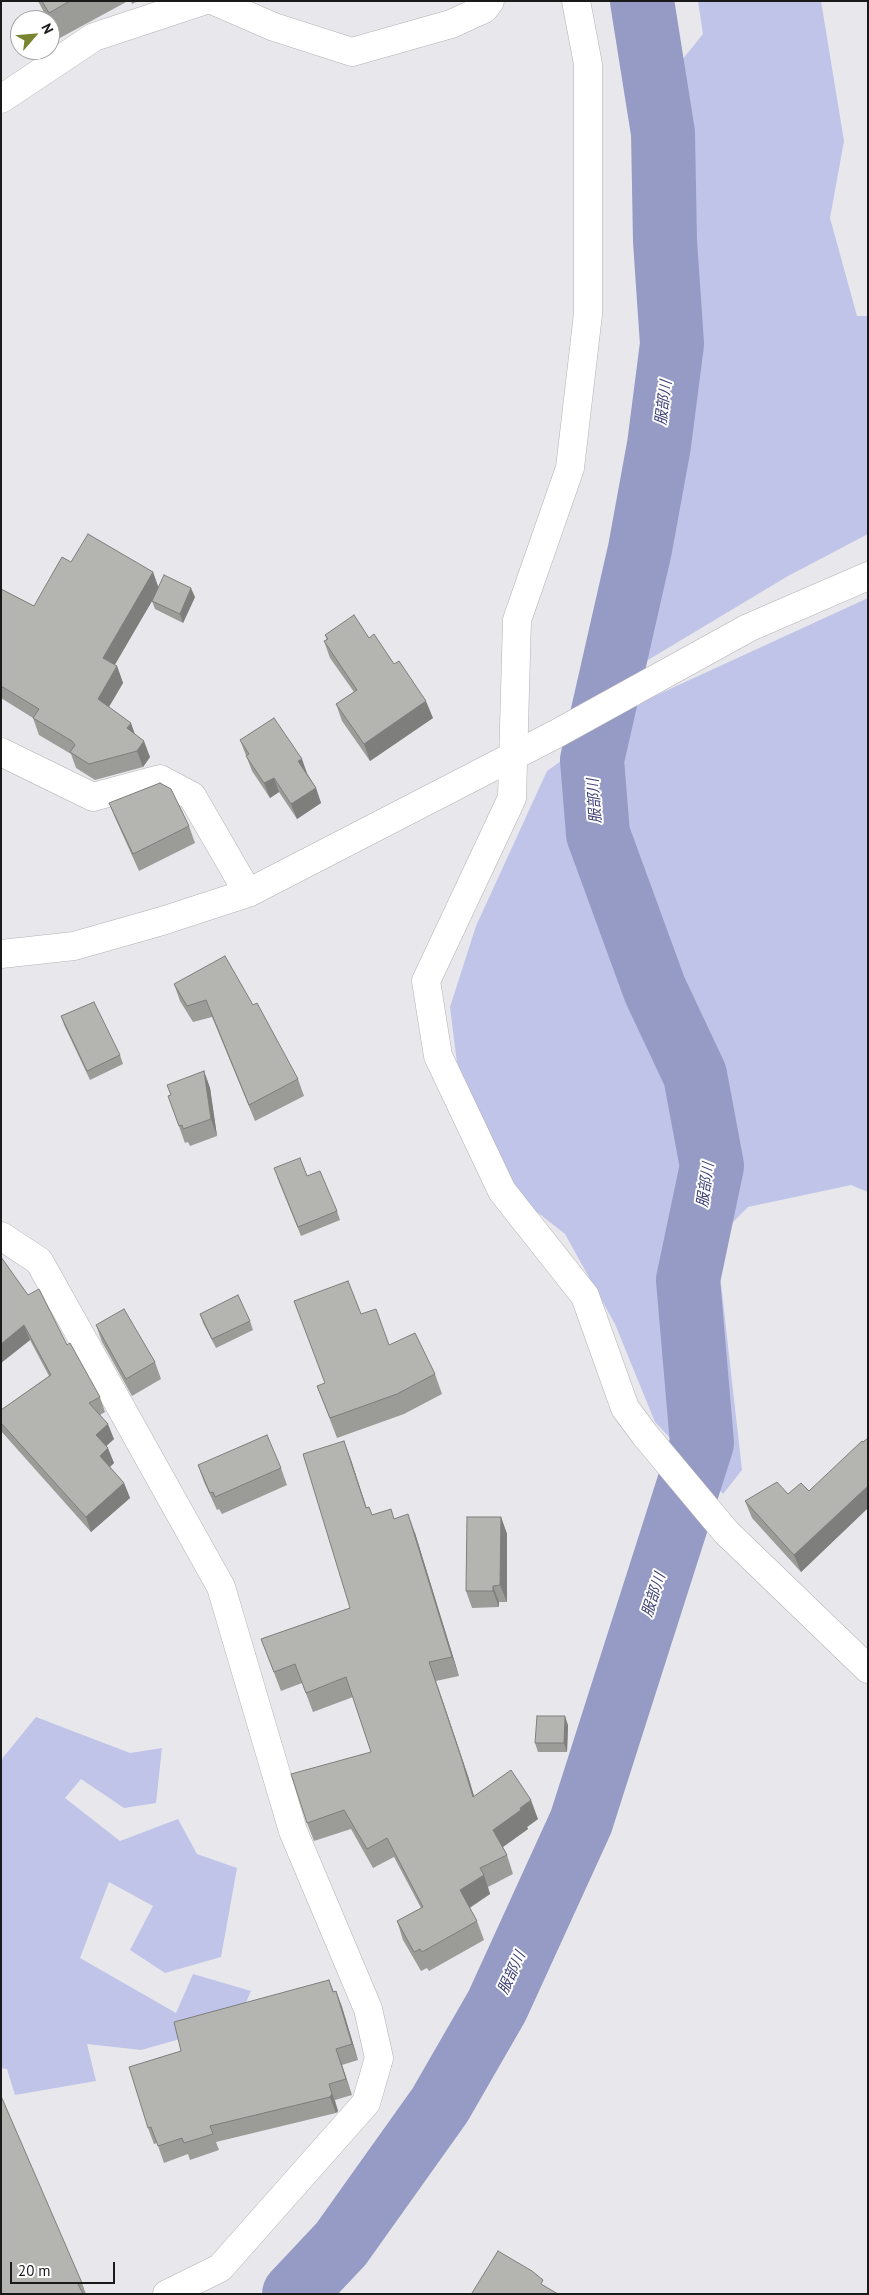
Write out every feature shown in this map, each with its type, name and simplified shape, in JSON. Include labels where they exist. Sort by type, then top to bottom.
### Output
[{"type":"street","points":[[1,99],[94,37],[203,1]]},
{"type":"street","points":[[214,1],[274,27],[352,52],[451,24],[484,4]]},
{"type":"street","points":[[576,1],[588,64],[588,314],[570,468],[517,620],[512,798],[426,981],[438,1056],[502,1191],[585,1296],[625,1408],[645,1436],[726,1532],[868,1669]]},
{"type":"street","points":[[1,954],[74,946],[162,921],[248,893],[512,755],[556,734],[748,628],[868,576]]},
{"type":"street","points":[[1,752],[93,797],[160,780],[192,796],[248,893]]},
{"type":"street","points":[[1,1236],[39,1261],[221,1587],[293,1831],[368,2009],[379,2058],[366,2103],[220,2268],[167,2294]]},
{"type":"shaded area","points":[[698,1],[821,1],[844,141],[830,218],[857,316],[868,316],[868,534],[788,576],[633,669],[668,523],[687,361],[669,76],[703,34]]},
{"type":"shaded area","points":[[868,598],[868,1192],[851,1185],[748,1207],[716,1239],[742,1470],[723,1494],[655,1422],[615,1324],[565,1234],[523,1201],[459,1079],[450,1007],[476,926],[547,771],[646,700]]},
{"type":"shaded area","points":[[36,1717],[130,1753],[162,1748],[156,1803],[124,1808],[81,1779],[65,1798],[120,1841],[178,1819],[197,1854],[237,1868],[221,1957],[165,1973],[130,1950],[153,1906],[109,1882],[80,1958],[176,2013],[193,1974],[251,1991],[237,2023],[141,2050],[87,2044],[96,2081],[15,2095],[7,2069],[1,2068],[1,1760]]},
{"type":"building","points":[[42,1],[70,1],[54,10],[47,10]]},
{"type":"building","points":[[88,534],[153,572],[103,658],[117,666],[98,699],[131,723],[127,728],[144,741],[137,751],[89,764],[70,752],[75,745],[72,741],[33,718],[39,709],[1,686],[1,589],[34,606],[62,557],[71,562]]},
{"type":"building","points":[[164,575],[191,588],[180,614],[152,601]]},
{"type":"building","points":[[354,615],[369,638],[374,634],[394,664],[399,661],[426,701],[364,744],[336,704],[357,690],[324,641],[328,639],[325,635]]},
{"type":"building","points":[[274,718],[302,759],[298,761],[316,788],[291,804],[274,778],[264,783],[246,756],[249,754],[240,740]]},
{"type":"building","points":[[160,783],[171,789],[189,826],[133,854],[109,803]]},
{"type":"building","points":[[225,956],[253,1005],[257,1003],[298,1079],[249,1105],[206,1000],[187,1006],[174,984]]},
{"type":"building","points":[[94,1002],[120,1055],[87,1071],[61,1016]]},
{"type":"building","points":[[204,1071],[211,1119],[183,1129],[182,1125],[179,1126],[168,1096],[171,1095],[167,1085]]},
{"type":"building","points":[[300,1158],[307,1176],[320,1171],[337,1211],[298,1227],[274,1168]]},
{"type":"building","points":[[1,1257],[28,1295],[39,1289],[67,1345],[70,1343],[100,1397],[89,1403],[108,1424],[96,1435],[108,1448],[100,1456],[124,1483],[86,1517],[1,1423],[1,1410],[51,1375],[24,1325],[1,1344]]},
{"type":"building","points":[[348,1281],[361,1314],[376,1309],[389,1345],[415,1333],[435,1374],[397,1394],[330,1418],[317,1386],[325,1383],[294,1301]]},
{"type":"building","points":[[238,1295],[250,1321],[212,1339],[200,1314]]},
{"type":"building","points":[[124,1309],[155,1362],[126,1379],[96,1325]]},
{"type":"building","points":[[267,1435],[281,1468],[215,1497],[213,1492],[210,1493],[198,1465]]},
{"type":"building","points":[[868,1438],[868,1486],[794,1555],[745,1501],[777,1482],[788,1494],[801,1483],[809,1491],[862,1441]]},
{"type":"building","points":[[344,1441],[366,1508],[369,1507],[372,1515],[391,1509],[394,1519],[408,1514],[452,1657],[429,1662],[473,1797],[511,1770],[531,1800],[520,1808],[521,1810],[493,1830],[507,1855],[480,1868],[484,1875],[460,1890],[477,1921],[422,1952],[420,1949],[414,1952],[397,1921],[423,1907],[387,1838],[367,1849],[344,1810],[307,1823],[291,1774],[371,1752],[346,1677],[306,1693],[295,1664],[274,1672],[261,1639],[350,1608],[303,1454]]},
{"type":"building","points":[[467,1517],[501,1517],[500,1585],[493,1586],[493,1591],[466,1591]]},
{"type":"building","points":[[537,1716],[565,1716],[564,1743],[535,1743]]},
{"type":"building","points":[[329,1980],[333,1992],[336,1991],[352,2044],[336,2049],[346,2079],[329,2084],[332,2094],[330,2097],[210,2126],[213,2134],[184,2143],[182,2138],[158,2146],[151,2127],[148,2128],[129,2067],[181,2051],[174,2022]]},
{"type":"building","points":[[1,2096],[82,2283],[78,2284],[83,2294],[1,2294]]},
{"type":"building","points":[[498,2251],[532,2271],[543,2280],[541,2284],[558,2294],[473,2294]]},
{"type":"waterway","name":"服部川","points":[[294,2294],[341,2244],[440,2105],[497,2006],[581,1822],[702,1443],[688,1280],[712,1166],[695,1075],[655,990],[598,834],[592,760],[640,549],[659,445],[672,344],[665,241],[663,133],[642,1]]}]
